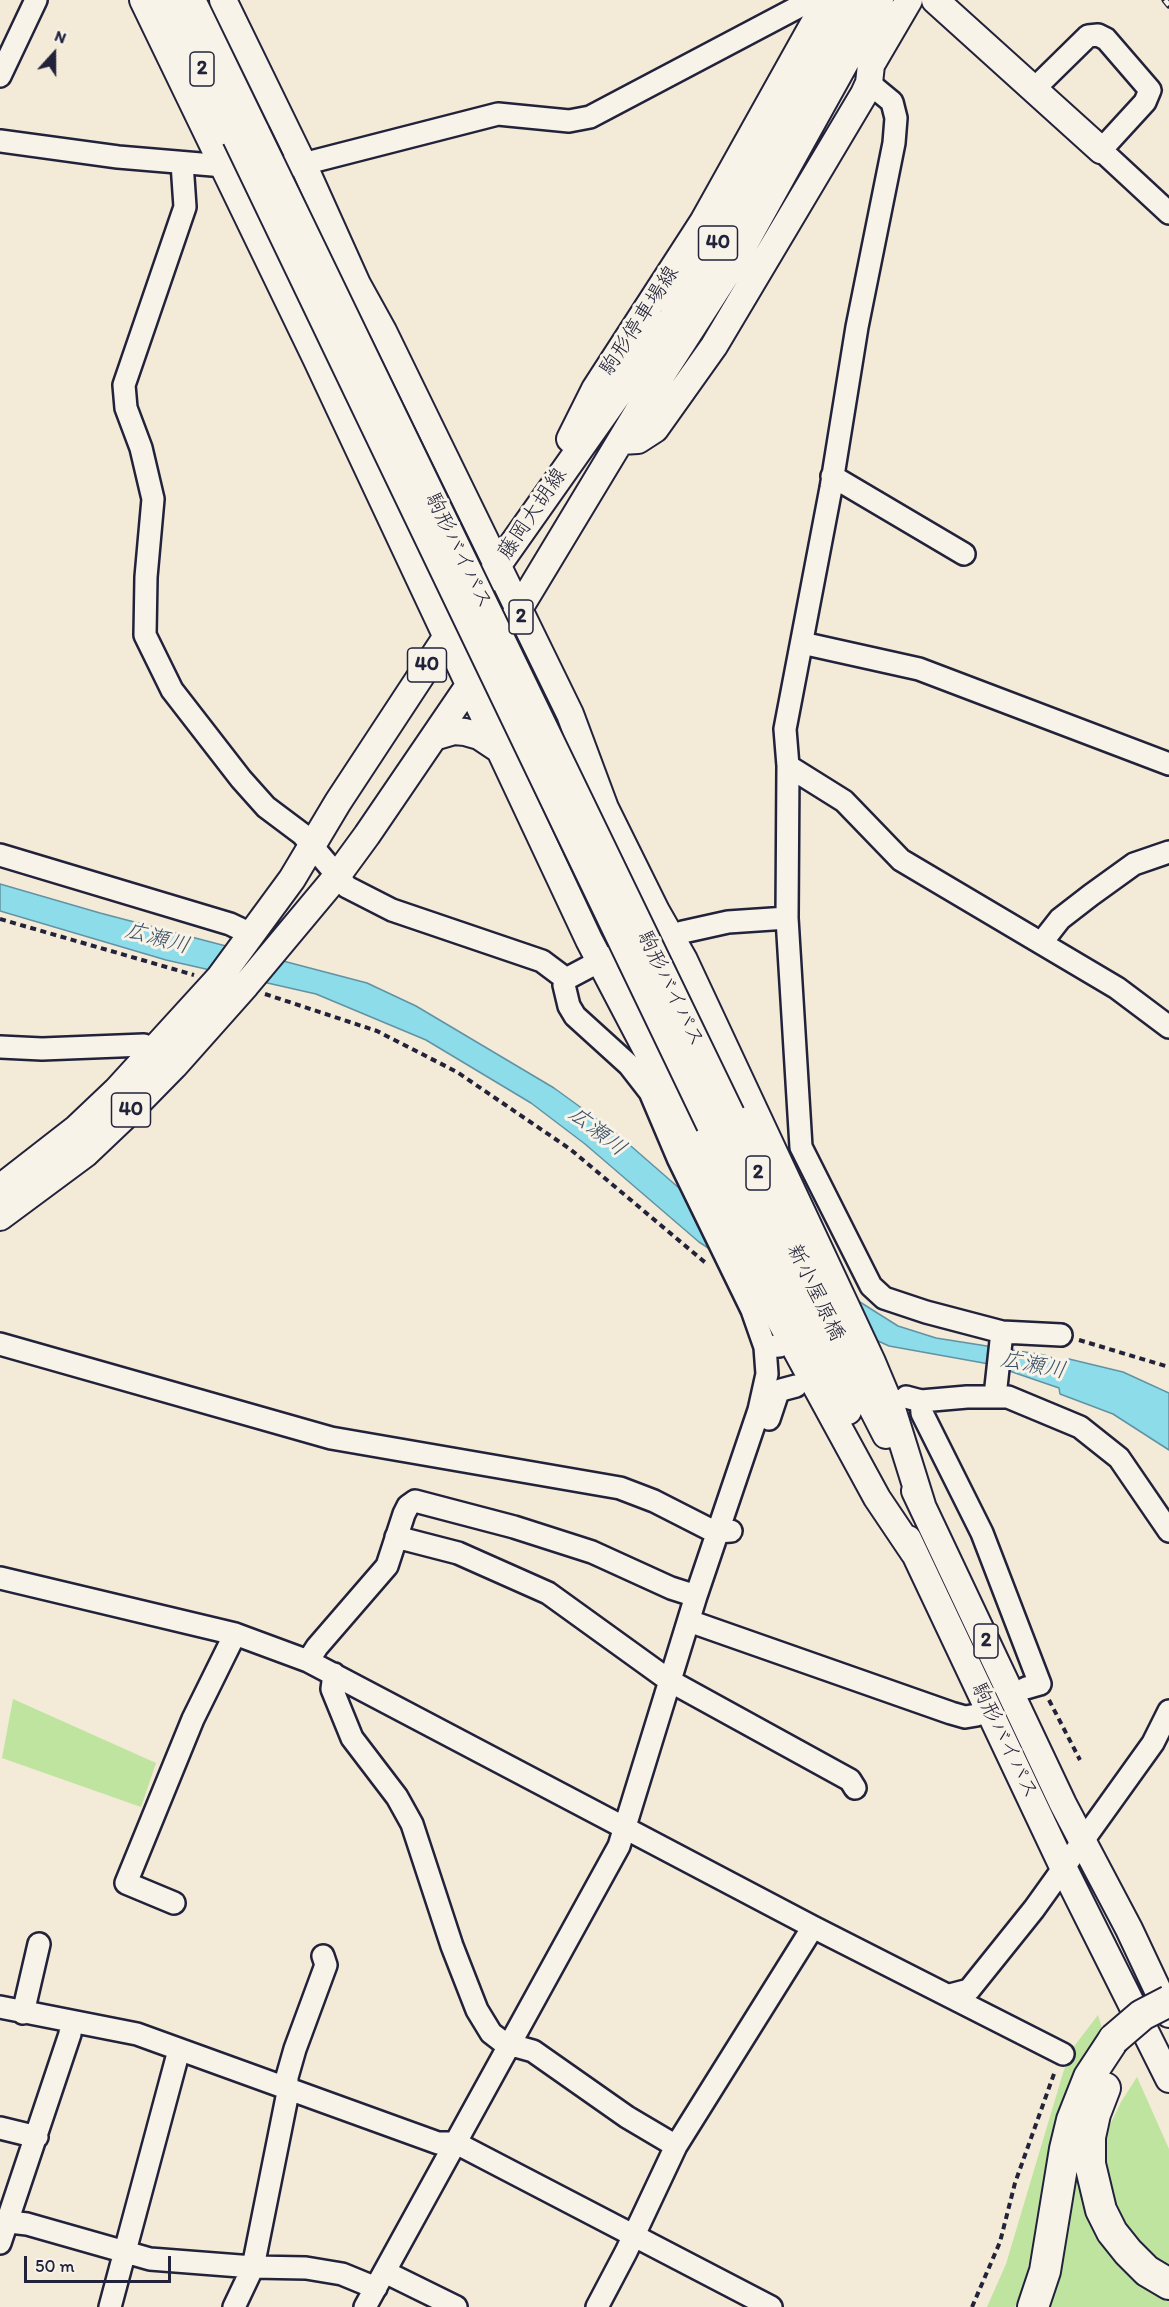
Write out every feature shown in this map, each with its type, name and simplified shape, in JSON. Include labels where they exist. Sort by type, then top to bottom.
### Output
[{"type":"highway","points":[[1033,2307],[1045,2271],[1072,2120],[1089,2077],[1119,2049],[1142,2015],[1169,2001]]},
{"type":"highway","points":[[1119,2049],[1138,2044],[1169,2023]]},
{"type":"highway","points":[[1119,2049],[1095,2114],[1090,2137],[1090,2164],[1095,2188],[1112,2232],[1147,2271],[1169,2284]]},
{"type":"main road","name":"2","points":[[143,0],[230,167],[468,686],[600,961],[795,1333]]},
{"type":"main road","name":"駒形バイパス","points":[[168,0],[246,135]]},
{"type":"main road","name":"駒形バイパス","points":[[192,0],[246,135],[720,1119],[786,1232]]},
{"type":"main road","name":"2","points":[[223,0],[294,165],[383,331],[570,714],[605,808],[671,937],[872,1362],[893,1412],[922,1505]]},
{"type":"main road","name":"40","points":[[817,89],[853,0]]},
{"type":"main road","name":"40","points":[[817,89],[880,0]]},
{"type":"main road","points":[[621,441],[638,440],[656,429],[714,346],[869,83],[871,65],[909,0]]},
{"type":"main road","points":[[935,0],[1101,150]]},
{"type":"main road","name":"駒形停車場線","points":[[549,489],[595,389],[702,222],[813,5]]},
{"type":"main road","name":"藤岡大胡線","points":[[254,989],[275,948],[337,876],[437,736],[519,610],[621,441],[735,261],[783,179],[817,89]]},
{"type":"main road","name":"藤岡大胡線","points":[[251,938],[292,879],[312,844],[446,637],[672,318],[817,89]]},
{"type":"main road","points":[[437,736],[454,731],[465,732],[479,736],[500,750]]},
{"type":"main road","name":"40","points":[[0,1188],[77,1128],[153,1051],[208,977],[251,938]]},
{"type":"main road","name":"40","points":[[0,1217],[85,1154],[254,989]]},
{"type":"main road","name":"駒形バイパス","points":[[720,1119],[756,1216]]},
{"type":"main road","name":"新小屋原橋","points":[[756,1216],[795,1333]]},
{"type":"main road","name":"新小屋原橋","points":[[786,1232],[844,1353]]},
{"type":"main road","name":"駒形バイパス","points":[[795,1333],[914,1553],[1064,1869],[1169,2079]]},
{"type":"main road","name":"駒形バイパス","points":[[844,1353],[922,1505],[1083,1842],[1169,2014]]},
{"type":"street","points":[[0,76],[36,0]]},
{"type":"street","points":[[294,165],[498,114],[569,121],[590,117],[813,5]]},
{"type":"street","points":[[1034,89],[1088,36],[1098,35],[1106,39],[1150,90],[1145,102],[1101,150],[1169,213]]},
{"type":"street","points":[[869,83],[892,102],[896,118],[894,143],[857,327],[832,477],[785,729],[788,766],[787,918],[801,1147],[871,1286],[884,1298],[1003,1335],[1061,1335]]},
{"type":"street","points":[[0,141],[118,157],[230,167]]},
{"type":"street","points":[[182,163],[185,207],[124,385],[126,408],[141,448],[153,499],[146,577],[145,635],[172,690],[241,779],[266,807],[312,844],[347,887],[365,899],[542,961],[566,979]]},
{"type":"street","points":[[832,477],[964,554]]},
{"type":"street","points":[[802,644],[919,669],[1169,764]]},
{"type":"street","points":[[788,766],[844,801],[901,860],[1117,988],[1169,1027]]},
{"type":"street","points":[[1042,942],[1060,919],[1134,864],[1169,852]]},
{"type":"street","points":[[0,855],[230,924],[251,938]]},
{"type":"street","points":[[365,2307],[619,1846],[696,1596],[759,1410],[767,1374],[765,1347],[752,1310],[678,1158],[657,1106],[642,1078],[576,1016],[569,1006],[564,985],[566,979],[600,961],[671,937],[728,922],[787,918]]},
{"type":"street","points":[[0,1047],[42,1049],[144,1046],[153,1051]]},
{"type":"street","points":[[765,1347],[795,1333]]},
{"type":"street","points":[[996,1390],[1003,1335]]},
{"type":"street","points":[[0,1344],[331,1438],[620,1488],[654,1501],[717,1532],[730,1532],[734,1526],[777,1395],[781,1390],[796,1386]]},
{"type":"street","points":[[1033,1686],[982,1533],[913,1399],[996,1390],[1080,1427],[1100,1441],[1130,1473],[1169,1531]]},
{"type":"street","points":[[309,1661],[317,1647],[387,1566],[408,1506],[415,1501],[514,1527],[592,1552],[671,1588],[696,1596]]},
{"type":"street","points":[[396,1537],[458,1553],[548,1593],[670,1681],[850,1780],[855,1788]]},
{"type":"street","points":[[0,1578],[235,1634],[309,1661],[813,1927],[1063,2054]]},
{"type":"street","points":[[689,1621],[951,1713],[965,1717],[977,1715]]},
{"type":"street","points":[[174,1903],[126,1883],[193,1719],[235,1634]]},
{"type":"street","points":[[334,1674],[332,1689],[352,1738],[397,1797],[412,1824],[452,1946],[477,2010],[499,2041],[533,2051],[627,2117],[676,2146]]},
{"type":"street","points":[[950,1995],[969,1990],[1064,1869],[1153,1743],[1169,1711]]},
{"type":"street","points":[[597,2307],[676,2146],[813,1927]]},
{"type":"street","points":[[23,2013],[39,1944]]},
{"type":"street","points":[[234,2307],[253,2267],[295,2049],[326,1965],[323,1956]]},
{"type":"street","points":[[0,2007],[137,2034],[438,2143],[456,2143],[771,2306]]},
{"type":"street","points":[[0,2243],[4,2222],[37,2137],[70,2034],[71,2022]]},
{"type":"street","points":[[110,2307],[179,2050]]},
{"type":"street","points":[[0,2128],[37,2137]]},
{"type":"street","points":[[4,2222],[27,2224],[150,2259],[253,2267],[306,2268],[380,2280],[456,2307]]},
{"type":"path","points":[[0,919],[208,977]]},
{"type":"path","points":[[254,989],[377,1031],[457,1072],[570,1149],[707,1264]]},
{"type":"path","points":[[1061,1335],[1169,1367]]},
{"type":"path","points":[[1033,1686],[1080,1760]]},
{"type":"path","points":[[972,2307],[1000,2242],[1015,2183],[1041,2106],[1063,2054]]},
{"type":"green space","points":[[13,1699],[156,1763],[141,1807],[2,1758]]},
{"type":"green space","points":[[1098,2015],[1102,2028],[1081,2060],[1064,2098],[1049,2150],[1039,2226],[1021,2293],[1015,2307],[987,2307],[1006,2264],[1072,2049]]},
{"type":"green space","points":[[1137,2077],[1169,2149],[1169,2266],[1152,2256],[1131,2235],[1112,2201],[1105,2155],[1108,2129]]},
{"type":"green space","points":[[1076,2164],[1169,2296],[1169,2307],[1048,2307],[1067,2234]]},
{"type":"water","name":"広瀬川","points":[[0,884],[100,913],[367,983],[416,1006],[554,1088],[616,1133],[679,1188],[898,1326],[936,1338],[1044,1355],[1066,1363],[1069,1359],[1123,1372],[1169,1393],[1169,1450],[1113,1414],[1060,1394],[1059,1388],[989,1364],[889,1346],[786,1299],[699,1242],[585,1144],[531,1103],[426,1040],[316,994],[166,960],[0,911]]},
{"type":"railway","points":[[1165,0],[1169,5]]}]
